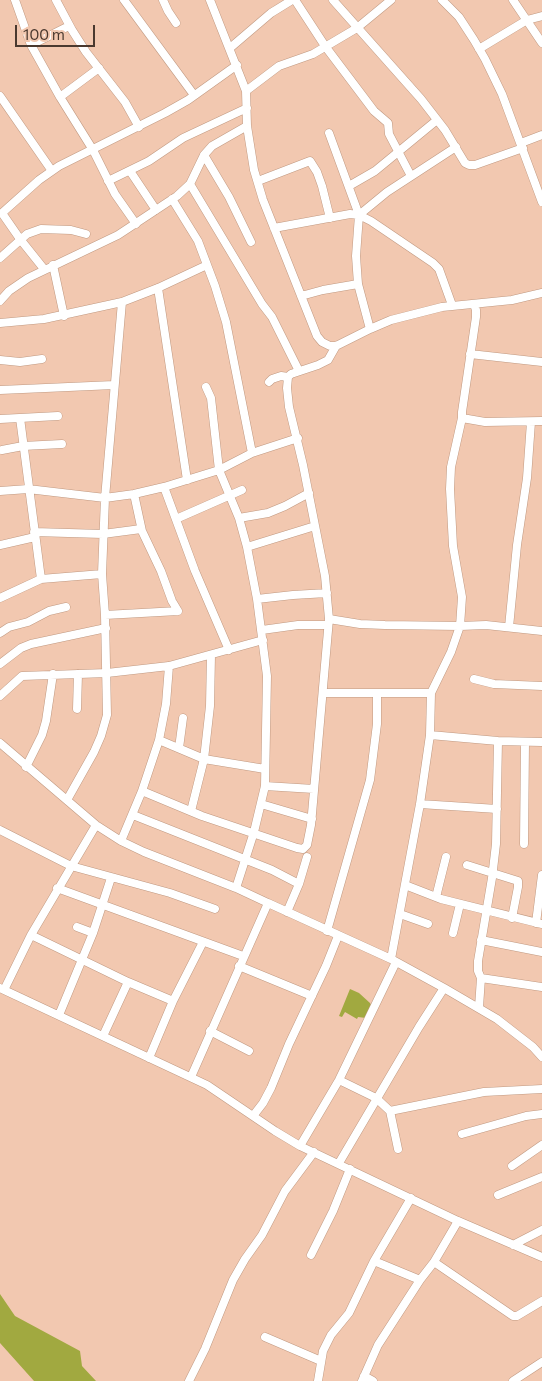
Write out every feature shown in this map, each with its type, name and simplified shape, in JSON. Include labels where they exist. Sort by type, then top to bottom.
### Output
[{"type":"street","points":[[15,0],[31,45],[93,150],[114,194],[136,224]]},
{"type":"street","points":[[56,0],[69,26],[125,102],[139,126]]},
{"type":"street","points":[[124,0],[194,95]]},
{"type":"street","points":[[163,0],[176,23]]},
{"type":"street","points":[[210,0],[246,91],[247,126],[263,200],[320,340],[330,346],[336,346],[392,320],[452,305],[512,300],[542,292]]},
{"type":"street","points":[[230,48],[271,13],[294,0],[325,46],[374,111],[388,123],[389,134],[411,176]]},
{"type":"street","points":[[333,0],[421,99],[456,147],[465,163],[475,165],[542,136]]},
{"type":"street","points":[[246,91],[279,66],[300,60],[357,28],[391,0]]},
{"type":"street","points":[[442,0],[459,17],[479,49],[502,94],[542,202]]},
{"type":"street","points":[[513,0],[542,43]]},
{"type":"street","points":[[479,49],[527,20],[542,16]]},
{"type":"street","points":[[31,45],[69,26]]},
{"type":"street","points":[[44,269],[1,213],[52,171],[194,95],[237,65]]},
{"type":"street","points":[[60,97],[99,68]]},
{"type":"street","points":[[0,96],[52,171]]},
{"type":"street","points":[[108,181],[149,161],[182,138],[247,108]]},
{"type":"street","points":[[349,186],[375,171],[437,120]]},
{"type":"street","points":[[0,301],[9,292],[44,269],[94,248],[136,224],[172,199],[190,184],[204,155],[212,146],[247,126]]},
{"type":"street","points":[[329,133],[359,215],[356,256],[358,284],[370,329]]},
{"type":"street","points":[[359,215],[386,192],[456,147]]},
{"type":"street","points":[[204,155],[229,197],[250,242]]},
{"type":"street","points":[[258,181],[310,161],[317,172],[322,186],[330,218]]},
{"type":"street","points":[[130,171],[156,210]]},
{"type":"street","points":[[190,184],[272,317],[299,371]]},
{"type":"street","points":[[172,199],[188,223],[208,265],[226,322],[252,453]]},
{"type":"street","points":[[274,228],[350,214],[359,215],[379,226],[433,263],[440,270],[452,305]]},
{"type":"street","points":[[0,258],[20,239],[41,229],[71,230],[86,234]]},
{"type":"street","points":[[53,265],[64,316]]},
{"type":"street","points":[[0,323],[64,316],[122,302],[208,265]]},
{"type":"street","points":[[301,296],[358,284]]},
{"type":"street","points":[[158,288],[187,480]]},
{"type":"street","points":[[67,800],[87,767],[101,736],[107,715],[106,628],[102,574],[105,498],[122,302]]},
{"type":"street","points":[[300,1146],[338,1080],[394,960],[430,734],[431,693],[451,652],[460,626],[462,592],[453,546],[450,489],[476,317],[474,304]]},
{"type":"street","points":[[142,791],[191,812],[297,848],[303,848],[307,845],[312,819],[329,622],[325,576],[298,438],[289,407],[287,388],[290,374],[328,360],[336,346]]},
{"type":"street","points":[[470,354],[542,362]]},
{"type":"street","points":[[0,360],[20,362],[42,359]]},
{"type":"street","points":[[269,382],[282,376],[288,377]]},
{"type":"street","points":[[0,390],[114,385]]},
{"type":"street","points":[[206,388],[211,398],[219,470],[239,518],[247,547],[258,599],[267,676],[265,786],[254,832],[236,888]]},
{"type":"street","points":[[0,419],[58,416]]},
{"type":"street","points":[[20,418],[41,579]]},
{"type":"street","points":[[462,418],[485,422],[542,421]]},
{"type":"street","points":[[509,626],[517,545],[527,478],[531,422]]},
{"type":"street","points":[[0,491],[28,489],[105,498],[134,494],[219,470],[252,453],[298,438]]},
{"type":"street","points":[[2,450],[23,446],[62,444]]},
{"type":"street","points":[[164,487],[195,571],[229,650]]},
{"type":"street","points":[[176,519],[242,490]]},
{"type":"street","points":[[239,518],[268,513],[309,493]]},
{"type":"street","points":[[105,615],[178,611],[172,602],[161,571],[141,529],[134,494]]},
{"type":"street","points":[[247,547],[315,526]]},
{"type":"street","points":[[0,545],[35,535],[104,534],[141,529]]},
{"type":"street","points":[[0,598],[41,579],[102,574]]},
{"type":"street","points":[[258,599],[326,593]]},
{"type":"street","points":[[0,633],[9,627],[28,622],[49,611],[66,607]]},
{"type":"street","points":[[262,630],[329,622],[413,626],[509,626],[542,631]]},
{"type":"street","points":[[0,664],[21,648],[31,644],[106,628]]},
{"type":"street","points":[[0,696],[22,676],[107,673],[169,666],[263,640]]},
{"type":"street","points":[[191,812],[204,759],[210,706],[211,655]]},
{"type":"street","points":[[121,841],[133,815],[159,740],[166,704],[169,666]]},
{"type":"street","points":[[26,767],[46,721],[53,674]]},
{"type":"street","points":[[77,709],[78,674]]},
{"type":"street","points":[[474,678],[494,684],[542,686]]},
{"type":"street","points":[[323,693],[431,693]]},
{"type":"street","points":[[327,930],[370,780],[377,724],[377,693]]},
{"type":"street","points":[[179,748],[183,718]]},
{"type":"street","points":[[430,734],[498,741],[542,742]]},
{"type":"street","points":[[159,740],[204,759],[265,769]]},
{"type":"street","points":[[479,1007],[481,978],[478,971],[478,961],[496,844],[498,741]]},
{"type":"street","points":[[524,844],[525,742]]},
{"type":"street","points":[[0,743],[96,825],[121,841],[236,888],[394,960],[498,1019],[542,1057]]},
{"type":"street","points":[[265,786],[314,789]]},
{"type":"street","points":[[261,804],[312,819]]},
{"type":"street","points":[[420,804],[497,809]]},
{"type":"street","points":[[133,815],[272,870],[300,884]]},
{"type":"street","points":[[96,825],[31,935],[2,989],[207,1085],[300,1146],[350,1168],[458,1221],[542,1257]]},
{"type":"street","points":[[0,830],[71,866],[170,893],[215,909]]},
{"type":"street","points":[[287,912],[300,884],[307,857]]},
{"type":"street","points":[[436,897],[446,858]]},
{"type":"street","points":[[467,865],[518,881],[512,918]]},
{"type":"street","points":[[405,885],[460,904],[539,924],[542,875]]},
{"type":"street","points":[[59,1015],[93,933],[111,878]]},
{"type":"street","points":[[58,888],[243,956]]},
{"type":"street","points":[[190,1077],[268,903]]},
{"type":"street","points":[[453,933],[460,904]]},
{"type":"street","points":[[400,914],[428,924]]},
{"type":"street","points":[[77,927],[93,933]]},
{"type":"street","points":[[31,935],[128,982],[173,1001]]},
{"type":"street","points":[[253,1116],[271,1088],[338,936]]},
{"type":"street","points":[[481,940],[542,952]]},
{"type":"street","points":[[149,1058],[173,1001],[203,942]]},
{"type":"street","points":[[239,966],[312,996]]},
{"type":"street","points":[[481,978],[542,987]]},
{"type":"street","points":[[103,1036],[128,982]]},
{"type":"street","points":[[339,1163],[376,1098],[444,988]]},
{"type":"street","points":[[210,1031],[249,1051]]},
{"type":"street","points":[[338,1080],[376,1098],[390,1111],[398,1149]]},
{"type":"street","points":[[390,1111],[484,1092],[542,1089]]},
{"type":"street","points":[[462,1134],[526,1116],[542,1114]]},
{"type":"street","points":[[512,1166],[542,1145]]},
{"type":"street","points":[[189,1381],[205,1349],[233,1280],[262,1235],[285,1192],[314,1152]]},
{"type":"street","points":[[311,1255],[333,1211],[350,1168]]},
{"type":"street","points":[[498,1196],[542,1176]]},
{"type":"street","points":[[318,1381],[321,1361],[331,1335],[349,1314],[374,1261],[411,1198]]},
{"type":"street","points":[[373,1381],[363,1378],[378,1346],[420,1280],[434,1262],[458,1221]]},
{"type":"street","points":[[513,1244],[542,1230]]},
{"type":"street","points":[[374,1261],[420,1280]]},
{"type":"street","points":[[434,1262],[513,1316],[517,1316],[542,1301]]},
{"type":"street","points":[[265,1337],[321,1361]]},
{"type":"street","points":[[513,1381],[542,1362]]},
{"type":"green space","points":[[350,989],[359,993],[370,1003],[366,1018],[358,1017],[357,1019],[345,1012],[342,1017],[339,1016]]},
{"type":"green space","points":[[0,1294],[15,1316],[80,1351],[82,1366],[96,1381],[34,1381],[0,1343]]}]
